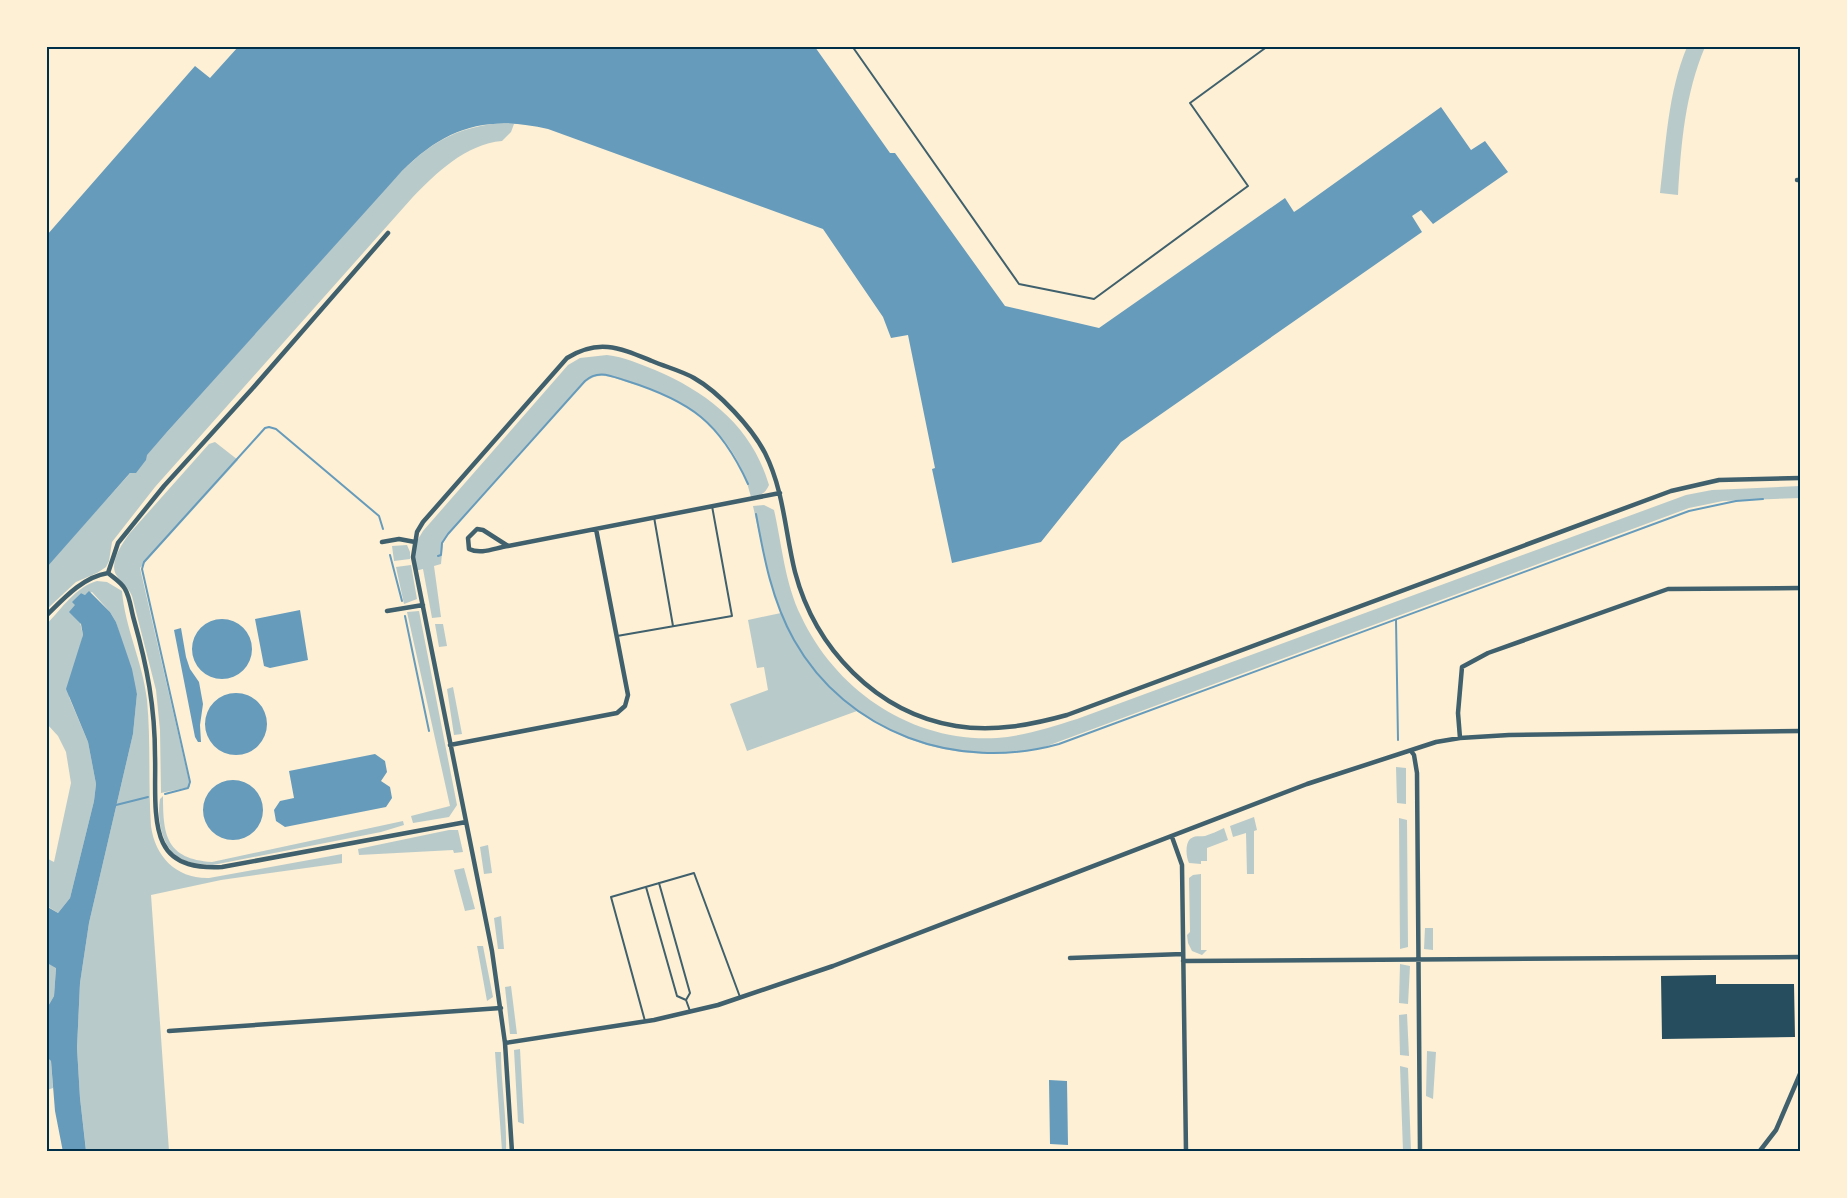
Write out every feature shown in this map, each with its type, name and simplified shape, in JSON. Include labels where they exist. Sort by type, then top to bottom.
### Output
[{"type":"street","points":[[108,573],[118,543],[164,486],[388,233]]},
{"type":"street","points":[[512,1152],[506,1043],[492,951],[413,557],[415,542],[423,522],[567,358],[579,350],[596,346],[629,352],[694,378],[723,400],[738,416],[765,453],[780,493],[795,572],[822,636],[844,664],[867,686],[898,707],[931,720],[956,726],[986,728],[1036,724],[1068,715],[1671,491],[1719,480],[1800,478]]},
{"type":"street","points":[[508,546],[483,530],[477,529],[468,538],[469,549],[480,552],[780,493]]},
{"type":"street","points":[[450,745],[617,713],[626,706],[628,695],[596,529]]},
{"type":"street","points":[[382,542],[399,539],[415,542]]},
{"type":"street","points":[[46,616],[92,577],[108,573]]},
{"type":"street","points":[[108,573],[125,590],[146,661],[155,717],[156,805],[160,833],[163,844],[185,865],[222,867],[466,822]]},
{"type":"street","points":[[1460,738],[1458,713],[1462,667],[1488,654],[1668,589],[1800,588]]},
{"type":"street","points":[[387,612],[423,605]]},
{"type":"street","points":[[506,1043],[645,1021],[740,997],[833,966],[1308,784],[1437,742],[1509,735],[1800,731]]},
{"type":"street","points":[[1411,751],[1414,754],[1417,773],[1420,1152]]},
{"type":"street","points":[[1172,837],[1182,865],[1186,1152]]},
{"type":"street","points":[[1070,958],[1183,954]]},
{"type":"street","points":[[1183,962],[1418,958],[1800,957]]},
{"type":"street","points":[[169,1031],[501,1008]]},
{"type":"street","points":[[1759,1152],[1776,1130],[1800,1074]]},
{"type":"lane","points":[[852,46],[1019,284],[1094,298],[1248,186],[1190,103],[1268,46]]},
{"type":"lane","points":[[617,636],[732,616],[712,506]]},
{"type":"lane","points":[[654,517],[673,626]]},
{"type":"lane","points":[[645,1021],[611,897],[694,873],[740,997]]},
{"type":"lane","points":[[659,883],[690,993],[686,1000]]},
{"type":"lane","points":[[646,887],[677,996],[686,1000],[690,1011]]},
{"type":"shaded area","points":[[1687,47],[1705,47],[1688,101],[1678,195],[1660,193],[1672,100]]},
{"type":"shaded area","points":[[493,124],[514,124],[511,132],[502,141],[476,148],[452,161],[412,198],[155,487],[112,542],[106,567],[76,582],[47,609],[46,567],[374,201],[426,150],[456,133]]},
{"type":"shaded area","points":[[607,355],[626,359],[675,379],[726,414],[752,446],[769,485],[766,491],[751,497],[744,474],[734,454],[706,422],[689,409],[649,389],[610,377],[596,376],[573,394],[449,533],[443,543],[441,564],[434,566],[441,617],[432,618],[423,569],[415,571],[414,546],[423,531],[568,365],[580,358]]},
{"type":"shaded area","points":[[215,442],[238,460],[140,568],[190,787],[161,793],[160,730],[156,690],[132,596],[117,576],[114,566],[117,554],[129,534],[209,444]]},
{"type":"shaded area","points":[[1800,486],[1800,498],[1723,501],[1689,508],[1039,749],[990,754],[944,749],[900,735],[857,711],[747,751],[730,704],[768,690],[764,667],[757,668],[748,620],[781,613],[769,578],[753,506],[764,505],[774,510],[788,578],[801,616],[816,643],[856,689],[881,707],[907,721],[936,732],[966,737],[997,738],[1028,733],[1077,719],[1686,495],[1712,490]]},
{"type":"shaded area","points":[[407,545],[410,559],[394,561],[392,546]]},
{"type":"shaded area","points":[[411,565],[417,599],[404,604],[396,567]]},
{"type":"shaded area","points":[[97,581],[107,582],[122,591],[147,700],[151,826],[157,847],[170,864],[187,875],[209,878],[342,854],[342,863],[221,880],[151,895],[169,1151],[86,1150],[77,1048],[80,983],[89,923],[133,734],[137,694],[116,622],[92,592],[85,595],[81,593],[73,602],[76,605],[83,635],[69,697],[88,742],[96,784],[94,801],[70,898],[58,913],[47,906],[46,858],[54,862],[71,783],[66,752],[58,736],[47,724],[47,624],[76,593]]},
{"type":"shaded area","points":[[419,611],[457,805],[449,817],[413,823],[411,816],[450,806],[407,612]]},
{"type":"shaded area","points":[[435,624],[443,624],[447,646],[439,647]]},
{"type":"shaded area","points":[[453,687],[462,734],[454,735],[447,689]]},
{"type":"shaded area","points":[[1396,767],[1406,768],[1406,804],[1397,803]]},
{"type":"shaded area","points":[[163,796],[164,822],[170,842],[185,856],[212,862],[403,821],[404,825],[381,832],[213,865],[199,864],[181,859],[167,845],[161,830],[159,814],[160,799]]},
{"type":"shaded area","points":[[1254,817],[1257,830],[1254,831],[1254,874],[1247,874],[1246,833],[1233,837],[1230,826]]},
{"type":"shaded area","points":[[1399,818],[1407,820],[1408,947],[1400,949]]},
{"type":"shaded area","points":[[1224,828],[1228,840],[1207,848],[1207,861],[1201,861],[1201,864],[1189,863],[1186,851],[1190,839]]},
{"type":"shaded area","points":[[458,830],[463,852],[454,853],[453,850],[359,855],[358,849]]},
{"type":"shaded area","points":[[488,845],[492,873],[484,874],[480,847]]},
{"type":"shaded area","points":[[464,868],[475,909],[465,911],[454,870]]},
{"type":"shaded area","points":[[1201,874],[1201,950],[1207,950],[1202,955],[1192,951],[1187,935],[1190,932],[1189,878]]},
{"type":"shaded area","points":[[501,916],[504,949],[498,949],[494,918]]},
{"type":"shaded area","points":[[1425,928],[1433,928],[1433,950],[1424,949]]},
{"type":"shaded area","points":[[477,946],[483,946],[493,997],[487,1001]]},
{"type":"shaded area","points":[[47,963],[56,967],[54,996],[47,1008]]},
{"type":"shaded area","points":[[1400,964],[1410,966],[1408,1004],[1399,1003]]},
{"type":"shaded area","points":[[511,986],[517,1034],[510,1034],[505,987]]},
{"type":"shaded area","points":[[1407,1014],[1409,1056],[1400,1055],[1399,1015]]},
{"type":"shaded area","points":[[46,1037],[53,1088],[47,1090]]},
{"type":"shaded area","points":[[520,1049],[524,1124],[518,1122],[514,1050]]},
{"type":"shaded area","points":[[1427,1051],[1436,1052],[1433,1099],[1426,1096]]},
{"type":"shaded area","points":[[495,1052],[501,1052],[506,1151],[502,1151]]},
{"type":"shaded area","points":[[1400,1066],[1408,1068],[1411,1151],[1403,1151]]},
{"type":"water","points":[[238,47],[815,47],[890,153],[895,153],[1005,306],[1099,328],[1285,198],[1294,212],[1441,107],[1471,150],[1485,141],[1508,172],[1433,224],[1421,210],[1412,216],[1422,232],[1121,442],[1041,542],[952,563],[932,469],[935,468],[908,335],[891,338],[883,317],[823,229],[548,129],[506,123],[469,128],[435,144],[402,171],[167,432],[147,455],[136,473],[130,473],[47,567],[47,235],[195,66],[210,78]]},
{"type":"water","points":[[89,591],[110,612],[116,622],[132,669],[137,694],[133,734],[89,923],[80,983],[77,1048],[86,1151],[63,1152],[55,1111],[51,1061],[48,1058],[47,1008],[54,996],[56,968],[47,963],[46,906],[58,913],[70,898],[94,801],[96,784],[88,742],[66,689],[83,635],[81,624],[69,612],[75,605],[72,602],[81,593],[85,595]]},
{"type":"water","points":[[300,610],[308,660],[270,668],[264,666],[255,619]]},
{"type":"water","points":[[216,619],[228,619],[244,627],[250,637],[252,649],[250,661],[244,671],[228,679],[216,679],[200,671],[192,655],[192,643],[200,627]]},
{"type":"water","points":[[181,628],[186,657],[190,669],[199,682],[203,704],[200,725],[201,742],[198,742],[195,737],[174,630]]},
{"type":"water","points":[[236,693],[258,702],[267,724],[258,746],[236,755],[214,746],[205,724],[214,702]]},
{"type":"water","points":[[375,754],[385,761],[387,772],[381,781],[390,787],[392,798],[386,807],[285,827],[276,821],[274,810],[280,801],[294,798],[289,771]]},
{"type":"water","points":[[227,780],[239,780],[255,788],[261,798],[263,810],[261,822],[255,832],[239,840],[227,840],[211,832],[203,816],[203,804],[211,788]]},
{"type":"water","points":[[1049,1080],[1067,1081],[1068,1145],[1050,1144]]},
{"type":"building","points":[[1716,975],[1716,984],[1794,984],[1795,1037],[1662,1039],[1661,976]]},
{"type":"waterway","points":[[438,556],[441,555],[442,543],[448,534],[585,381],[595,375],[600,374],[627,381],[686,406],[714,429],[748,484]]},
{"type":"waterway","points":[[165,794],[188,788],[190,782],[142,569],[144,562],[265,428],[269,427],[276,429],[379,516],[383,529]]},
{"type":"waterway","points":[[756,514],[774,595],[794,640],[816,673],[844,700],[875,722],[909,738],[945,748],[982,753],[1021,751],[1059,744],[1689,511],[1736,501],[1763,499]]},
{"type":"waterway","points":[[390,555],[402,601]]},
{"type":"waterway","points":[[405,616],[429,731]]},
{"type":"waterway","points":[[1396,620],[1398,740]]},
{"type":"waterway","points":[[116,805],[148,797]]}]
